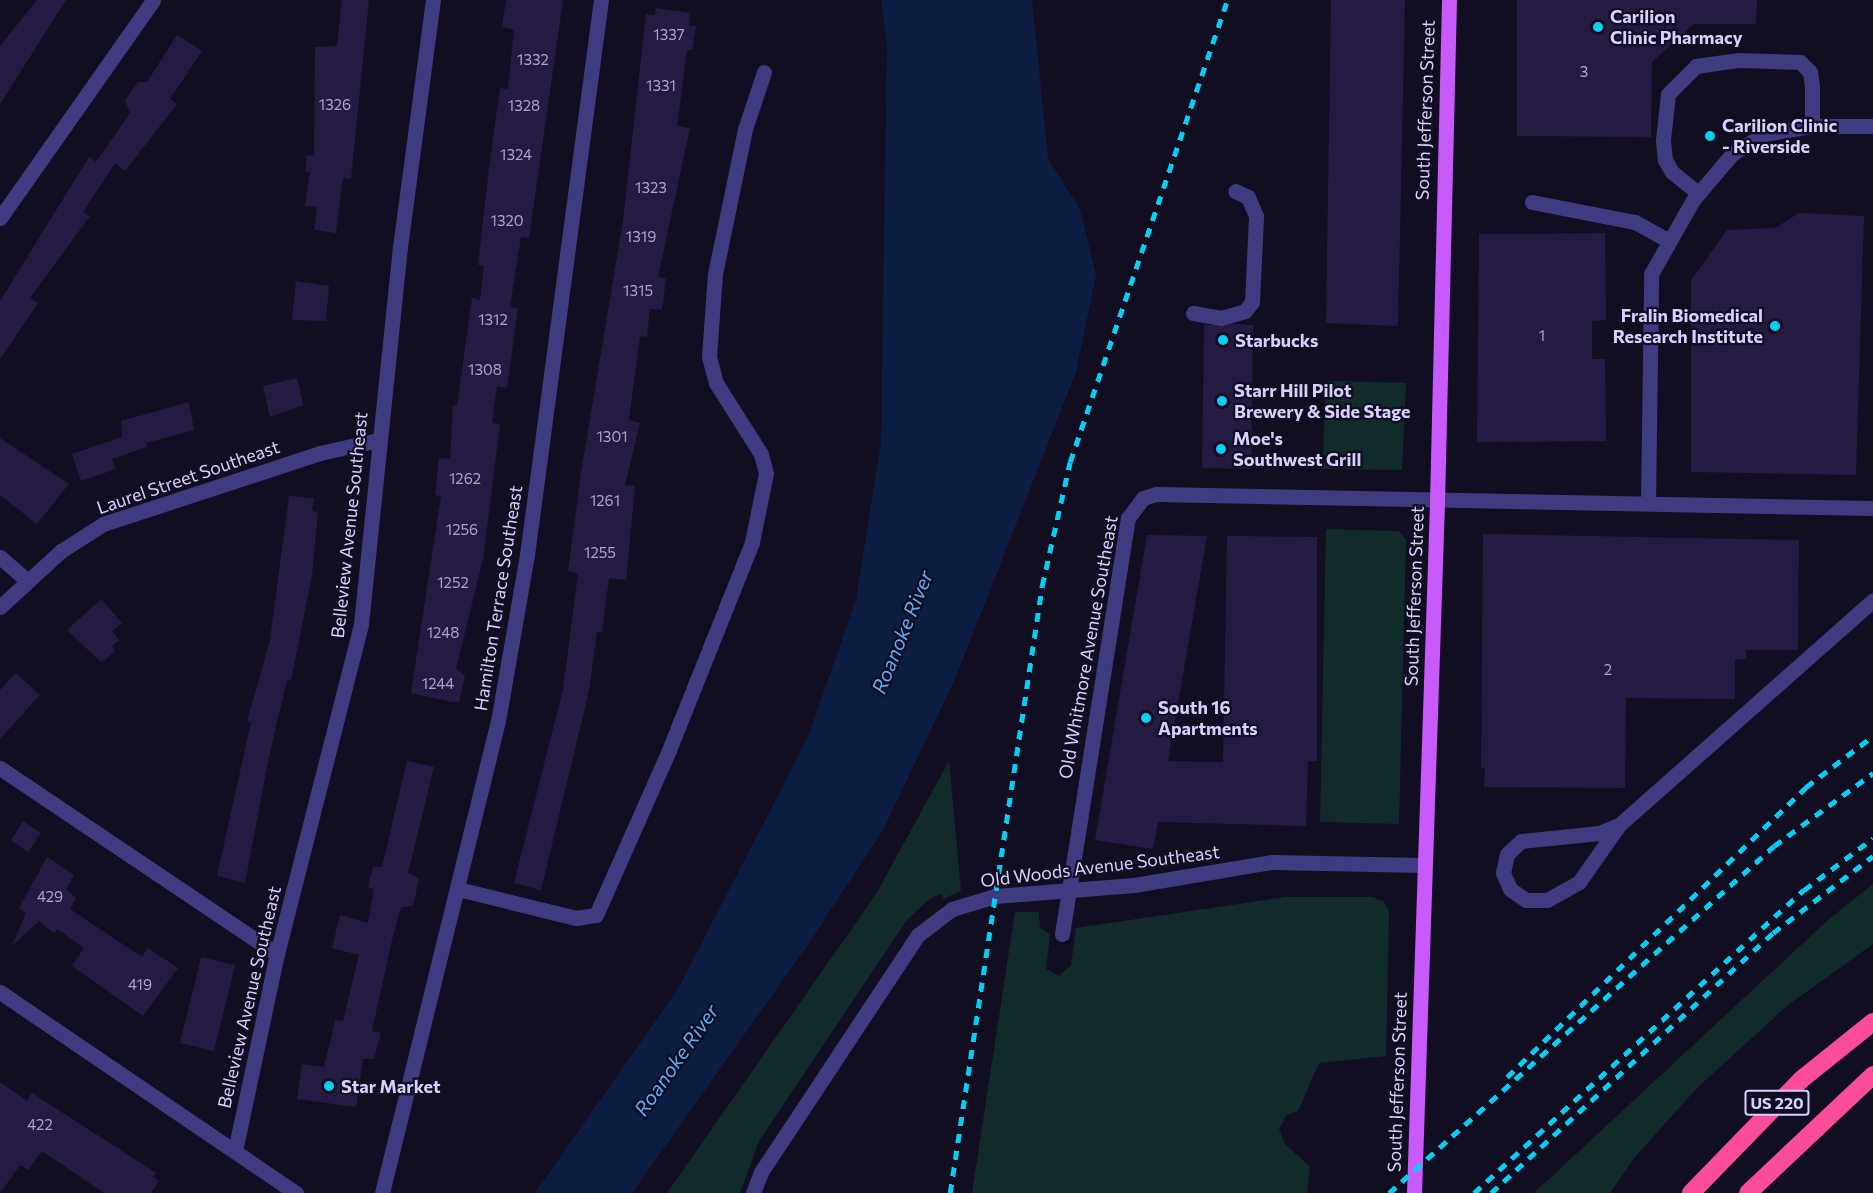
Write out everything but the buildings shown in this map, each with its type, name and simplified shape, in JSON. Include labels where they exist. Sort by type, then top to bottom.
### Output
[{"type":"highway","name":"US 220","points":[[1691,1193],[1802,1079],[1873,1022]]},
{"type":"highway","name":"US 220","points":[[1748,1193],[1873,1075]]},
{"type":"main road","name":"South Jefferson Street","points":[[1414,1193],[1421,909],[1437,502],[1449,0]]},
{"type":"street","points":[[0,218],[153,0]]},
{"type":"street","name":"Belleview Avenue Southeast","points":[[235,1151],[277,954],[361,624],[378,440],[433,0]]},
{"type":"street","name":"Hamilton Terrace Southeast","points":[[382,1193],[498,721],[527,555],[601,0]]},
{"type":"street","points":[[1698,194],[1672,172],[1665,160],[1663,140],[1668,94],[1696,66],[1738,60],[1800,63],[1810,72],[1812,126]]},
{"type":"street","points":[[458,889],[576,918],[596,915],[669,750],[752,542],[766,473],[760,454],[716,383],[709,357],[715,274],[745,129],[764,72]]},
{"type":"street","points":[[1648,504],[1651,274],[1670,241],[1698,194],[1732,154],[1764,134],[1812,126],[1873,126]]},
{"type":"street","points":[[1193,313],[1221,318],[1245,311],[1252,302],[1256,216],[1248,197],[1235,191]]},
{"type":"street","points":[[1532,202],[1635,222],[1670,241]]},
{"type":"street","name":"Laurel Street Southeast","points":[[0,607],[69,545],[103,524],[320,453],[378,440]]},
{"type":"street","name":"Old Whitmore Avenue Southeast","points":[[1067,887],[1128,518],[1134,506],[1156,494],[1437,502]]},
{"type":"street","points":[[1437,502],[1873,508]]},
{"type":"street","points":[[0,557],[28,581]]},
{"type":"street","points":[[1619,825],[1599,833],[1521,841],[1507,854],[1503,873],[1509,889],[1526,900],[1562,895],[1578,882],[1619,825],[1873,600]]},
{"type":"street","points":[[0,768],[277,954]]},
{"type":"street","name":"Old Woods Avenue Southeast","points":[[753,1193],[761,1172],[918,935],[952,909],[995,896],[1067,887],[1134,885],[1271,862],[1423,866]]},
{"type":"street","points":[[1062,934],[1067,887]]},
{"type":"street","points":[[0,992],[296,1193]]},
{"type":"green space","points":[[1325,381],[1406,383],[1402,470],[1323,469]]},
{"type":"green space","points":[[1326,529],[1399,531],[1406,540],[1399,824],[1320,822]]},
{"type":"green space","points":[[949,761],[961,890],[944,899],[941,893],[928,900],[906,921],[759,1141],[740,1193],[667,1193],[876,894]]},
{"type":"green space","points":[[1873,884],[1873,944],[1788,1005],[1697,1088],[1635,1157],[1610,1193],[1534,1193],[1828,920]]},
{"type":"green space","points":[[1286,897],[1372,897],[1384,902],[1389,911],[1386,1056],[1319,1063],[1298,1111],[1286,1116],[1279,1129],[1285,1144],[1310,1167],[1307,1193],[972,1193],[1015,912],[1039,912],[1040,928],[1050,934],[1046,969],[1059,976],[1071,965],[1076,928]]},
{"type":"water","name":"Roanoke River","points":[[881,0],[1032,0],[1048,159],[1080,209],[1096,275],[1076,372],[955,679],[883,830],[809,943],[632,1193],[535,1193],[678,989],[808,737],[856,600],[881,442],[887,45]]},
{"type":"railway","points":[[950,1193],[1042,586],[1070,462],[1227,0]]},
{"type":"railway","points":[[1507,1077],[1806,787],[1873,736]]},
{"type":"railway","points":[[1389,1193],[1774,846],[1873,773]]},
{"type":"railway","points":[[1474,1193],[1804,890],[1873,838]]},
{"type":"railway","points":[[1491,1193],[1773,933],[1873,856]]},
{"type":"place","name":"Carilion Clinic Pharmacy","points":[[1598,27]]},
{"type":"place","name":"Carilion Clinic - Riverside","points":[[1710,136]]},
{"type":"place","name":"Fralin Biomedical Research Institute","points":[[1775,326]]},
{"type":"place","name":"Starbucks","points":[[1223,340]]},
{"type":"place","name":"Starr Hill Pilot Brewery & Side Stage","points":[[1222,401]]},
{"type":"place","name":"Moe's Southwest Grill","points":[[1221,449]]},
{"type":"place","name":"South 16 Apartments","points":[[1146,718]]},
{"type":"place","name":"Star Market","points":[[329,1086]]}]
